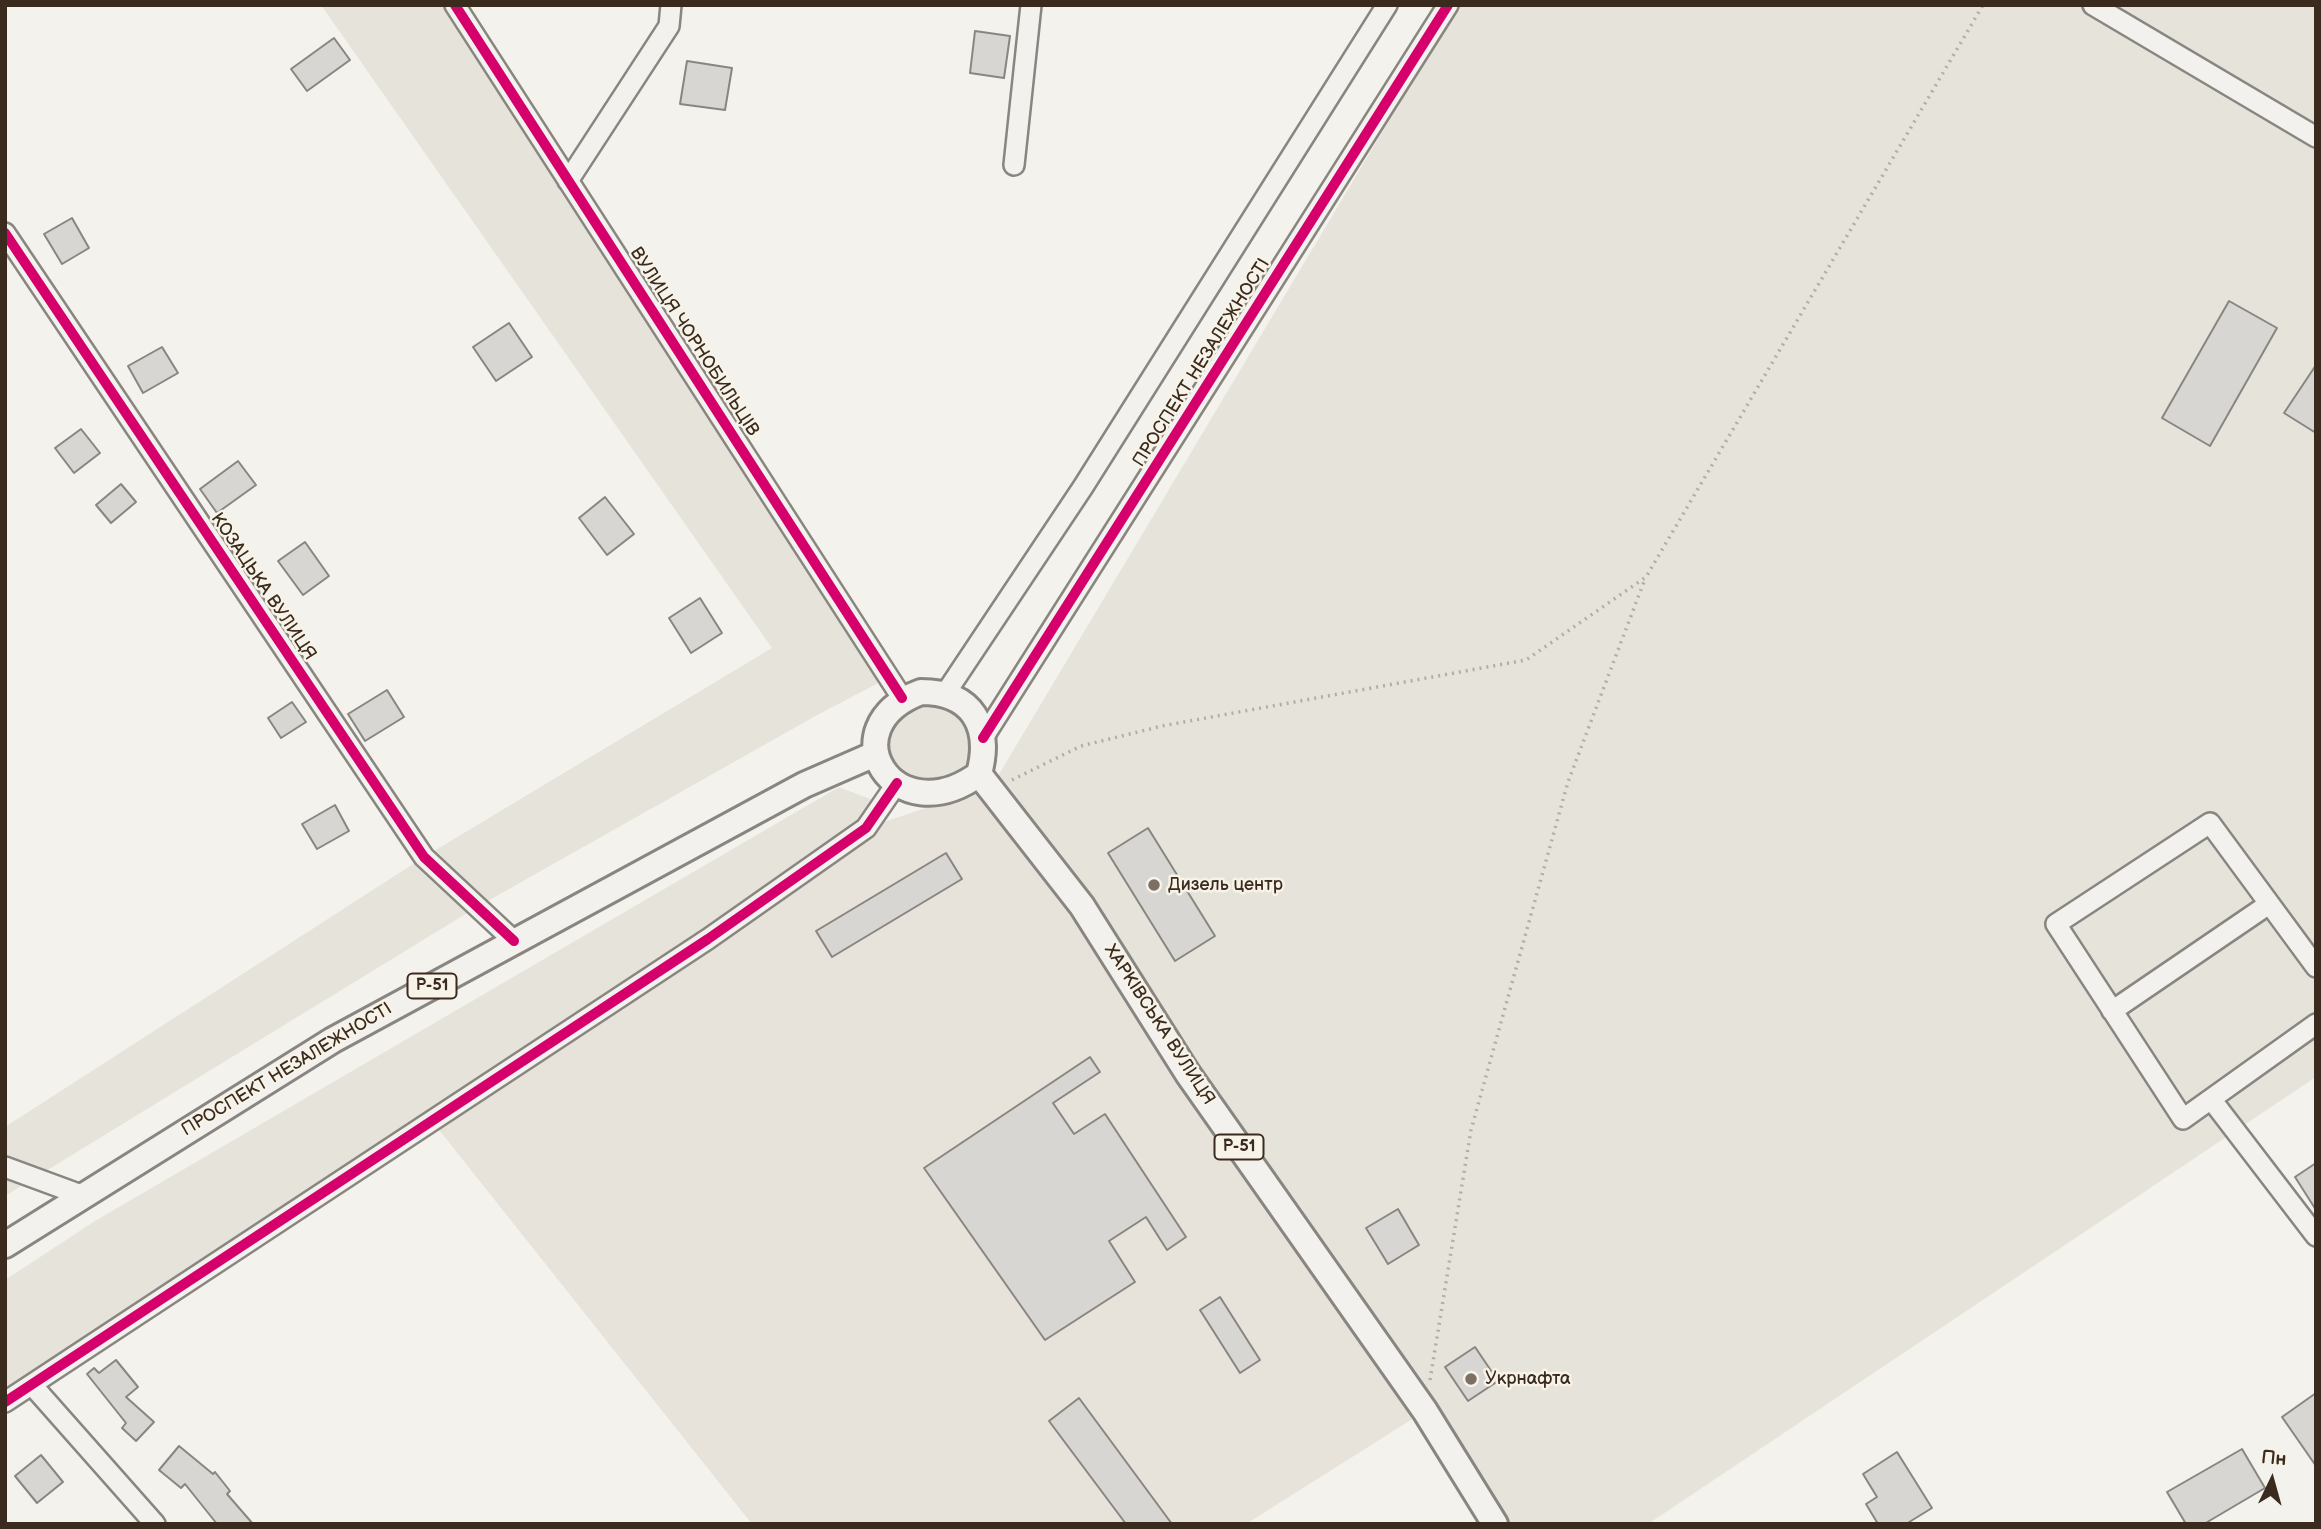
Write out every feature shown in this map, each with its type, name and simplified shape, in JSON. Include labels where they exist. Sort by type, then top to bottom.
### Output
[{"type":"main road","points":[[920,692],[945,694],[973,713],[982,727],[987,781],[927,795],[897,783],[888,776],[875,754],[875,736],[884,717],[902,698],[920,692]]},
{"type":"main road","name":"ПРОСПЕКТ НЕЗАЛЕЖНОСТІ","points":[[5,1245],[81,1195],[333,1040],[804,785],[875,754]]},
{"type":"main road","name":"ХАРКІВСЬКА ВУЛИЦЯ","points":[[987,781],[1082,906],[1188,1074],[1425,1411],[1495,1524]]},
{"type":"street","name":"ВУЛИЦЯ ЧОРНОБИЛЬЦІВ","points":[[455,5],[857,624],[902,698]]},
{"type":"street","points":[[568,181],[669,26],[671,5]]},
{"type":"street","points":[[1014,165],[1031,5]]},
{"type":"street","name":"ПРОСПЕКТ НЕЗАЛЕЖНОСТІ","points":[[945,694],[1083,487],[1387,5]]},
{"type":"street","name":"ПРОСПЕКТ НЕЗАЛЕЖНОСТІ","points":[[983,738],[1448,5]]},
{"type":"street","points":[[2093,5],[2316,137]]},
{"type":"street","name":"КОЗАЦЬКА ВУЛИЦЯ","points":[[5,233],[424,858],[514,941]]},
{"type":"street","points":[[5,1402],[708,939],[866,828],[897,783]]},
{"type":"street","points":[[2316,967],[2210,823],[2056,924],[2183,1119],[2316,1024]]},
{"type":"street","points":[[2112,1011],[2269,904]]},
{"type":"street","points":[[2211,1100],[2316,1236]]},
{"type":"street","points":[[5,1167],[81,1195]]},
{"type":"street","points":[[33,1385],[155,1524]]},
{"type":"path","points":[[1425,1411],[1471,1130],[1569,782],[1646,577],[1983,5]]},
{"type":"path","points":[[987,781],[1082,746],[1162,726],[1526,660],[1646,577]]},
{"type":"shaded area","points":[[321,5],[455,5],[890,677],[819,714],[477,907],[5,1196],[5,1127],[424,857],[772,648]]},
{"type":"shaded area","points":[[1458,5],[2316,5],[2316,1077],[1648,1524],[1495,1524],[992,786]]},
{"type":"shaded area","points":[[902,698],[973,713],[979,774],[905,788],[875,736]]},
{"type":"shaded area","points":[[992,786],[1425,1411],[1246,1524],[752,1524],[432,1121],[866,828]]},
{"type":"shaded area","points":[[839,787],[883,804],[866,828],[5,1402],[5,1280],[95,1221]]},
{"type":"building","points":[[975,31],[1010,36],[1004,78],[970,73]]},
{"type":"building","points":[[334,38],[350,60],[307,91],[291,69]]},
{"type":"building","points":[[687,61],[732,68],[725,110],[680,104]]},
{"type":"building","points":[[72,218],[89,248],[62,264],[44,234]]},
{"type":"building","points":[[2229,301],[2277,328],[2210,446],[2162,418]]},
{"type":"building","points":[[509,323],[532,357],[496,381],[473,347]]},
{"type":"building","points":[[162,347],[178,373],[143,393],[128,366]]},
{"type":"building","points":[[2316,365],[2316,433],[2284,413]]},
{"type":"building","points":[[81,429],[100,453],[74,473],[55,448]]},
{"type":"building","points":[[238,461],[256,485],[217,513],[200,489]]},
{"type":"building","points":[[121,484],[136,502],[111,523],[96,505]]},
{"type":"building","points":[[605,497],[634,534],[607,555],[579,518]]},
{"type":"building","points":[[305,542],[329,576],[303,595],[278,561]]},
{"type":"building","points":[[700,598],[722,633],[691,653],[669,618]]},
{"type":"building","points":[[387,690],[404,717],[365,741],[348,714]]},
{"type":"building","points":[[292,702],[306,722],[281,738],[268,718]]},
{"type":"building","points":[[335,805],[349,831],[317,849],[302,824]]},
{"type":"building","points":[[1148,828],[1215,936],[1175,961],[1108,853]]},
{"type":"building","points":[[946,853],[962,879],[832,957],[816,931]]},
{"type":"building","points":[[1090,1057],[1100,1072],[1053,1103],[1074,1134],[1105,1114],[1186,1237],[1167,1250],[1146,1217],[1109,1241],[1135,1282],[1045,1340],[924,1168]]},
{"type":"building","points":[[2316,1163],[2316,1210],[2295,1177]]},
{"type":"building","points":[[1398,1209],[1419,1245],[1388,1264],[1366,1228]]},
{"type":"building","points":[[1220,1297],[1260,1360],[1240,1373],[1200,1310]]},
{"type":"building","points":[[1475,1347],[1498,1381],[1468,1401],[1445,1367]]},
{"type":"building","points":[[116,1360],[138,1387],[126,1397],[154,1422],[136,1441],[122,1428],[126,1423],[87,1374],[94,1368],[99,1373]]},
{"type":"building","points":[[2316,1393],[2316,1466],[2282,1417]]},
{"type":"building","points":[[1079,1398],[1172,1524],[1126,1524],[1049,1421]]},
{"type":"building","points":[[179,1446],[213,1474],[215,1472],[230,1491],[227,1494],[253,1524],[217,1524],[185,1484],[181,1488],[159,1470]]},
{"type":"building","points":[[2242,1449],[2265,1488],[2204,1524],[2186,1524],[2167,1492]]},
{"type":"building","points":[[1897,1452],[1932,1508],[1906,1524],[1878,1524],[1866,1504],[1877,1497],[1863,1474]]},
{"type":"building","points":[[41,1455],[63,1482],[37,1503],[15,1476]]},
{"type":"cycle path","points":[[455,5],[902,698]]},
{"type":"cycle path","points":[[983,738],[1448,5]]},
{"type":"cycle path","points":[[5,233],[424,857],[514,941]]},
{"type":"cycle path","points":[[5,1402],[708,939],[866,828],[897,783]]},
{"type":"place","name":"Дизель центр","points":[[1154,885]]},
{"type":"place","name":"Укрнафта","points":[[1471,1379]]}]
